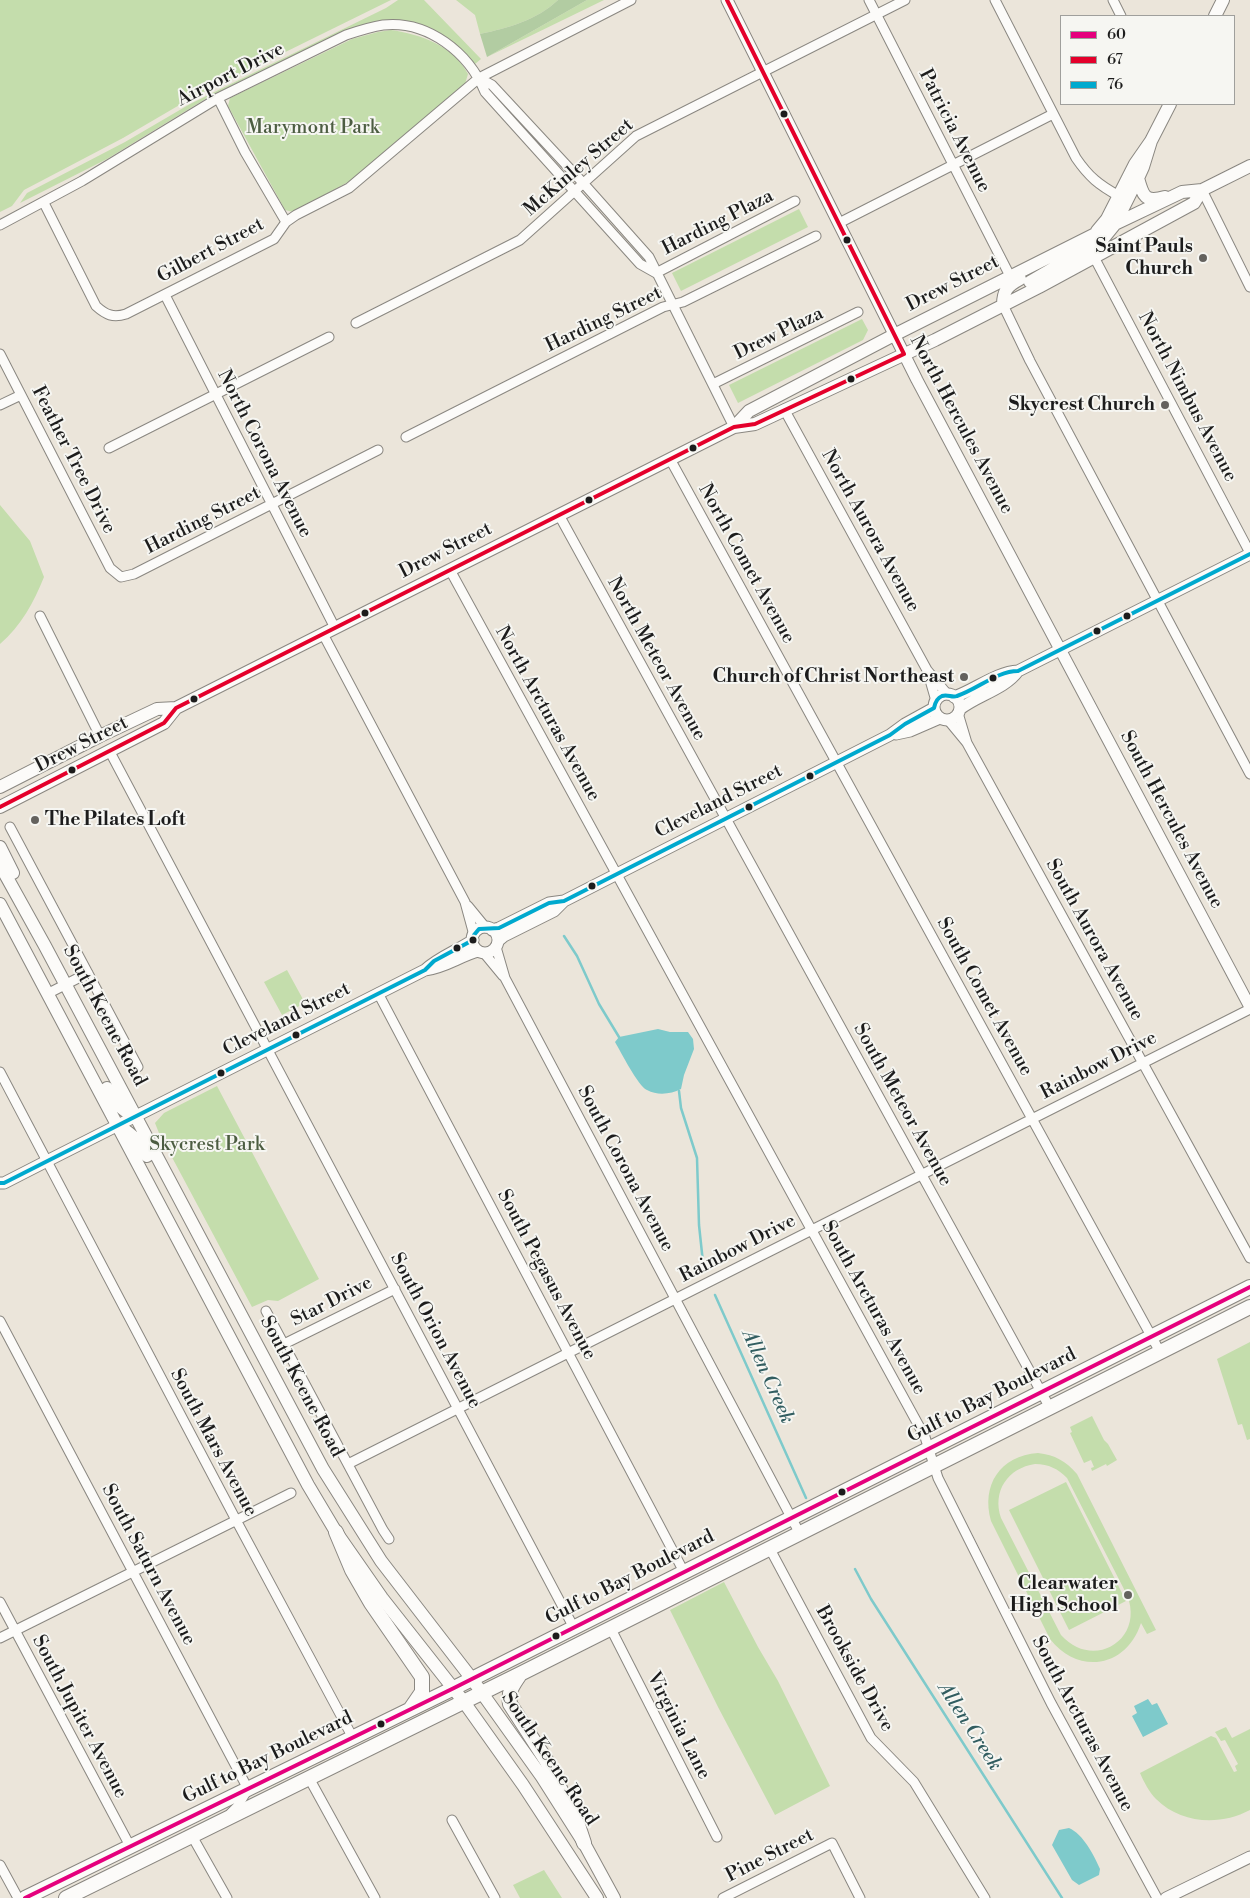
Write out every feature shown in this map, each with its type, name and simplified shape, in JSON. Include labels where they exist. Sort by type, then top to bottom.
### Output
[{"type":"main road","points":[[1216,15],[1223,0]]},
{"type":"main road","points":[[1094,234],[1107,219],[1135,164],[1151,141],[1169,105]]},
{"type":"main road","points":[[1115,224],[1143,167],[1151,141]]},
{"type":"main road","name":"Drew Street","points":[[734,427],[749,411],[1010,276],[1182,192],[1202,190],[1250,166]]},
{"type":"main road","points":[[1138,178],[1142,194],[1148,198],[1155,200],[1182,192]]},
{"type":"main road","name":"Drew Street","points":[[1003,301],[1094,257],[1194,203],[1202,190]]},
{"type":"main road","name":"Drew Street","points":[[0,787],[157,709],[176,708],[734,427],[755,424],[934,340],[1092,247],[1102,240],[1115,224]]},
{"type":"main road","points":[[1003,301],[1008,286],[1037,270],[1054,254]]},
{"type":"main road","name":"Drew Street","points":[[0,807],[164,723],[176,708]]},
{"type":"main road","points":[[0,795],[73,758],[100,736]]},
{"type":"main road","points":[[0,847],[28,901],[46,946]]},
{"type":"main road","name":"South Keene Road","points":[[0,865],[46,946],[323,1469],[381,1561],[472,1679],[542,1778],[584,1843],[614,1898]]},
{"type":"main road","points":[[0,878],[19,914],[46,946]]},
{"type":"main road","name":"South Keene Road","points":[[0,904],[308,1485],[336,1532],[382,1598],[464,1702],[523,1785],[597,1898]]},
{"type":"main road","points":[[59,1016],[85,1045],[114,1101],[136,1117]]},
{"type":"main road","points":[[118,1126],[132,1134],[140,1142],[172,1203],[198,1235]]},
{"type":"main road","name":"Gulf to Bay Boulevard","points":[[25,1898],[454,1688],[1250,1287]]},
{"type":"main road","name":"Gulf to Bay Boulevard","points":[[66,1898],[482,1694],[1250,1307]]},
{"type":"main road","points":[[336,1532],[352,1570],[371,1602],[422,1677],[422,1692],[409,1710]]},
{"type":"main road","points":[[520,1674],[511,1687],[509,1695],[510,1704],[546,1760],[578,1825],[584,1843]]},
{"type":"street","name":"Gilbert Street","points":[[44,203],[96,306],[110,316],[118,317],[266,243],[279,233],[286,222],[296,215],[349,188],[479,78],[631,0]]},
{"type":"street","name":"North Hercules Avenue","points":[[726,0],[894,335],[1060,650]]},
{"type":"street","name":"Patricia Avenue","points":[[869,0],[1010,276]]},
{"type":"street","name":"McKinley Street","points":[[356,323],[520,240],[636,136],[905,0]]},
{"type":"street","points":[[995,0],[1076,158],[1086,173],[1099,185],[1119,196]]},
{"type":"street","points":[[1113,0],[1120,15]]},
{"type":"street","name":"Airport Drive","points":[[0,225],[44,203],[218,98],[346,35],[365,28],[385,25],[413,27],[444,41],[470,65],[479,78]]},
{"type":"street","points":[[479,78],[492,85],[649,257],[734,427]]},
{"type":"street","points":[[479,78],[485,92],[640,264],[656,273]]},
{"type":"street","points":[[218,98],[245,152],[286,222]]},
{"type":"street","points":[[839,223],[1053,114]]},
{"type":"street","points":[[1202,190],[1250,286]]},
{"type":"street","name":"Harding Plaza","points":[[656,273],[795,201]]},
{"type":"street","name":"Harding Street","points":[[406,437],[654,312],[683,302],[816,236]]},
{"type":"street","name":"North Nimbus Avenue","points":[[1094,257],[1250,554]]},
{"type":"street","name":"North Corona Avenue","points":[[165,295],[335,628]]},
{"type":"street","points":[[1003,301],[1030,361],[1250,774]]},
{"type":"street","name":"Drew Plaza","points":[[713,384],[858,312]]},
{"type":"street","points":[[109,448],[329,336]]},
{"type":"street","name":"Feather Tree Drive","points":[[0,354],[110,568],[122,576]]},
{"type":"street","points":[[0,405],[21,394]]},
{"type":"street","name":"North Aurora Avenue","points":[[784,409],[927,670],[951,696]]},
{"type":"street","name":"Harding Street","points":[[122,576],[134,574],[378,450]]},
{"type":"street","name":"North Comet Avenue","points":[[670,459],[836,762]]},
{"type":"street","name":"North Meteor Avenue","points":[[559,515],[725,818]]},
{"type":"street","points":[[1018,671],[1012,679],[972,700],[956,716],[944,719],[935,712],[935,705],[941,696],[968,692],[1008,671],[1018,671],[1250,554]]},
{"type":"street","name":"North Arcturas Avenue","points":[[450,570],[616,874]]},
{"type":"street","points":[[40,616],[100,736]]},
{"type":"street","points":[[323,634],[465,902],[489,929],[498,936],[497,944],[491,952],[481,952],[474,946],[465,902]]},
{"type":"street","name":"South Hercules Avenue","points":[[1060,650],[1250,1008]]},
{"type":"street","name":"North Aurora Avenue","points":[[927,670],[935,705]]},
{"type":"street","points":[[951,696],[959,702],[959,711]]},
{"type":"street","name":"Cleveland Street","points":[[497,944],[504,936],[554,911],[564,901],[890,735],[935,705]]},
{"type":"street","name":"South Aurora Avenue","points":[[959,711],[967,743],[1250,1258]]},
{"type":"street","name":"Cleveland Street","points":[[890,735],[944,719]]},
{"type":"street","name":"South Aurora Avenue","points":[[944,719],[967,743]]},
{"type":"street","name":"South Orion Avenue","points":[[110,752],[574,1628]]},
{"type":"street","name":"South Comet Avenue","points":[[836,762],[1160,1352]]},
{"type":"street","name":"South Meteor Avenue","points":[[725,818],[1050,1408]]},
{"type":"street","points":[[10,826],[138,1067]]},
{"type":"street","name":"South Arcturas Avenue","points":[[616,874],[925,1437],[938,1478],[1051,1703],[1156,1898]]},
{"type":"street","name":"Cleveland Street","points":[[489,929],[499,928],[549,903],[564,901]]},
{"type":"street","points":[[473,937],[479,929],[489,929]]},
{"type":"street","name":"Cleveland Street","points":[[1,1185],[425,970],[434,961],[462,947],[473,937]]},
{"type":"street","name":"South Corona Avenue","points":[[497,944],[505,978]]},
{"type":"street","name":"Cleveland Street","points":[[425,970],[438,969],[467,954],[481,952]]},
{"type":"street","name":"South Corona Avenue","points":[[481,952],[505,978],[800,1534]]},
{"type":"street","points":[[47,994],[88,972]]},
{"type":"street","name":"South Pegasus Avenue","points":[[378,993],[684,1572]]},
{"type":"street","name":"Rainbow Drive","points":[[348,1464],[1250,1008]]},
{"type":"street","name":"South Mars Avenue","points":[[0,1072],[352,1738]]},
{"type":"street","name":"Star Drive","points":[[284,1344],[395,1289]]},
{"type":"street","points":[[266,1311],[382,1530],[389,1539]]},
{"type":"street","name":"South Saturn Avenue","points":[[0,1321],[248,1789]]},
{"type":"street","points":[[1083,1371],[1090,1387]]},
{"type":"street","points":[[0,1638],[290,1493]]},
{"type":"street","name":"Brookside Drive","points":[[770,1549],[871,1738],[914,1782],[985,1898]]},
{"type":"street","name":"South Jupiter Avenue","points":[[0,1602],[130,1846]]},
{"type":"street","name":"Virginia Lane","points":[[610,1629],[717,1837]]},
{"type":"street","points":[[309,1778],[375,1898]]},
{"type":"street","points":[[223,1821],[237,1807],[248,1789]]},
{"type":"street","points":[[452,1820],[495,1898]]},
{"type":"street","points":[[192,1836],[227,1898]]},
{"type":"street","name":"Pine Street","points":[[723,1898],[734,1895],[832,1843],[860,1898]]},
{"type":"street","points":[[1166,1898],[1250,1857]]},
{"type":"street","points":[[0,1865],[18,1898]]},
{"type":"green space","points":[[0,0],[391,0],[188,100],[123,138],[24,190],[12,206],[0,212]]},
{"type":"green space","points":[[398,0],[424,0],[481,59],[475,64],[446,37],[416,24],[399,21],[363,25],[344,31],[212,95],[107,159],[20,203],[27,193],[125,142],[190,104],[386,8]]},
{"type":"green space","points":[[456,0],[558,0],[531,18],[511,26],[480,34],[475,15]]},
{"type":"green space","points":[[558,0],[587,0],[487,57],[480,34],[511,26],[531,18]]},
{"type":"green space","points":[[587,0],[604,0],[487,57]]},
{"type":"green space","name":"Marymont Park","points":[[391,30],[424,38],[445,49],[462,64],[468,74],[465,84],[350,181],[293,212],[285,210],[228,106],[230,98],[352,39]]},
{"type":"green space","points":[[799,209],[808,227],[681,291],[672,273]]},
{"type":"green space","points":[[862,319],[868,330],[863,340],[738,403],[729,385]]},
{"type":"green space","points":[[0,505],[30,541],[44,577],[26,613],[8,637],[0,644]]},
{"type":"green space","points":[[287,970],[305,1003],[282,1015],[264,982]]},
{"type":"green space","name":"Skycrest Park","points":[[217,1086],[319,1279],[278,1301],[268,1300],[252,1307],[155,1123],[164,1113]]},
{"type":"green space","points":[[1250,1342],[1250,1439],[1247,1440],[1242,1424],[1238,1425],[1217,1359]]},
{"type":"green space","points":[[1092,1416],[1117,1460],[1092,1471],[1091,1468],[1094,1467],[1091,1460],[1084,1463],[1070,1433],[1072,1432],[1070,1427]]},
{"type":"green space","points":[[1038,1453],[1050,1455],[1064,1462],[1077,1474],[1156,1630],[1147,1634],[1141,1623],[1134,1638],[1125,1649],[1114,1657],[1088,1662],[1074,1658],[1062,1651],[1050,1639],[991,1521],[989,1496],[991,1484],[1004,1466],[1025,1455]],"holes":[[[1035,1464],[1053,1468],[1067,1478],[1127,1595],[1131,1611],[1129,1625],[1122,1637],[1113,1645],[1101,1650],[1087,1650],[1074,1645],[1061,1635],[1001,1518],[999,1499],[1004,1482],[1017,1470]]]},
{"type":"green space","points":[[1066,1482],[1126,1601],[1069,1630],[1009,1510]]},
{"type":"green space","points":[[724,1582],[778,1681],[830,1786],[775,1815],[670,1610]]},
{"type":"green space","points":[[1226,1727],[1232,1738],[1250,1729],[1250,1810],[1226,1819],[1201,1820],[1177,1814],[1156,1799],[1140,1773],[1211,1736],[1216,1738],[1234,1772],[1237,1771],[1235,1766],[1238,1764],[1225,1740],[1221,1741],[1215,1732]]},
{"type":"green space","points":[[544,1870],[562,1898],[520,1898],[513,1885]]},
{"type":"water","points":[[658,1029],[670,1032],[688,1032],[693,1039],[694,1049],[681,1089],[660,1094],[643,1087],[615,1042],[619,1037]]},
{"type":"water","points":[[1148,1699],[1152,1705],[1157,1703],[1168,1724],[1143,1737],[1132,1716],[1137,1713],[1134,1706]]},
{"type":"water","points":[[1069,1828],[1083,1840],[1100,1869],[1099,1875],[1079,1885],[1072,1880],[1052,1845],[1059,1830]]},
{"type":"waterway","name":"Allen Creek","points":[[564,936],[577,956],[599,1004],[619,1037]]},
{"type":"waterway","name":"Allen Creek","points":[[679,1091],[681,1108],[697,1158],[699,1225],[704,1272]]},
{"type":"waterway","name":"Allen Creek","points":[[715,1295],[806,1498]]},
{"type":"waterway","name":"Allen Creek","points":[[855,1569],[871,1599],[1062,1898]]},
{"type":"transit line","name":"67","points":[[0,807],[164,723],[176,708],[734,427],[755,424],[904,354],[727,0]]},
{"type":"transit line","name":"76","points":[[0,1183],[4,1183],[425,970],[434,961],[473,940],[474,935],[479,929],[499,928],[549,903],[564,901],[890,735],[905,724],[934,708],[936,701],[942,696],[957,696],[995,677],[1018,671],[1250,554]]},
{"type":"transit line","name":"60","points":[[25,1898],[454,1688],[1250,1287]]},
{"type":"place","name":"Saint Pauls Church","points":[[1203,258]]},
{"type":"place","name":"Skycrest Church","points":[[1165,405]]},
{"type":"place","name":"Church of Christ Northeast","points":[[964,677]]},
{"type":"place","name":"The Pilates Loft","points":[[35,820]]},
{"type":"place","name":"Clearwater High School","points":[[1128,1595]]}]
